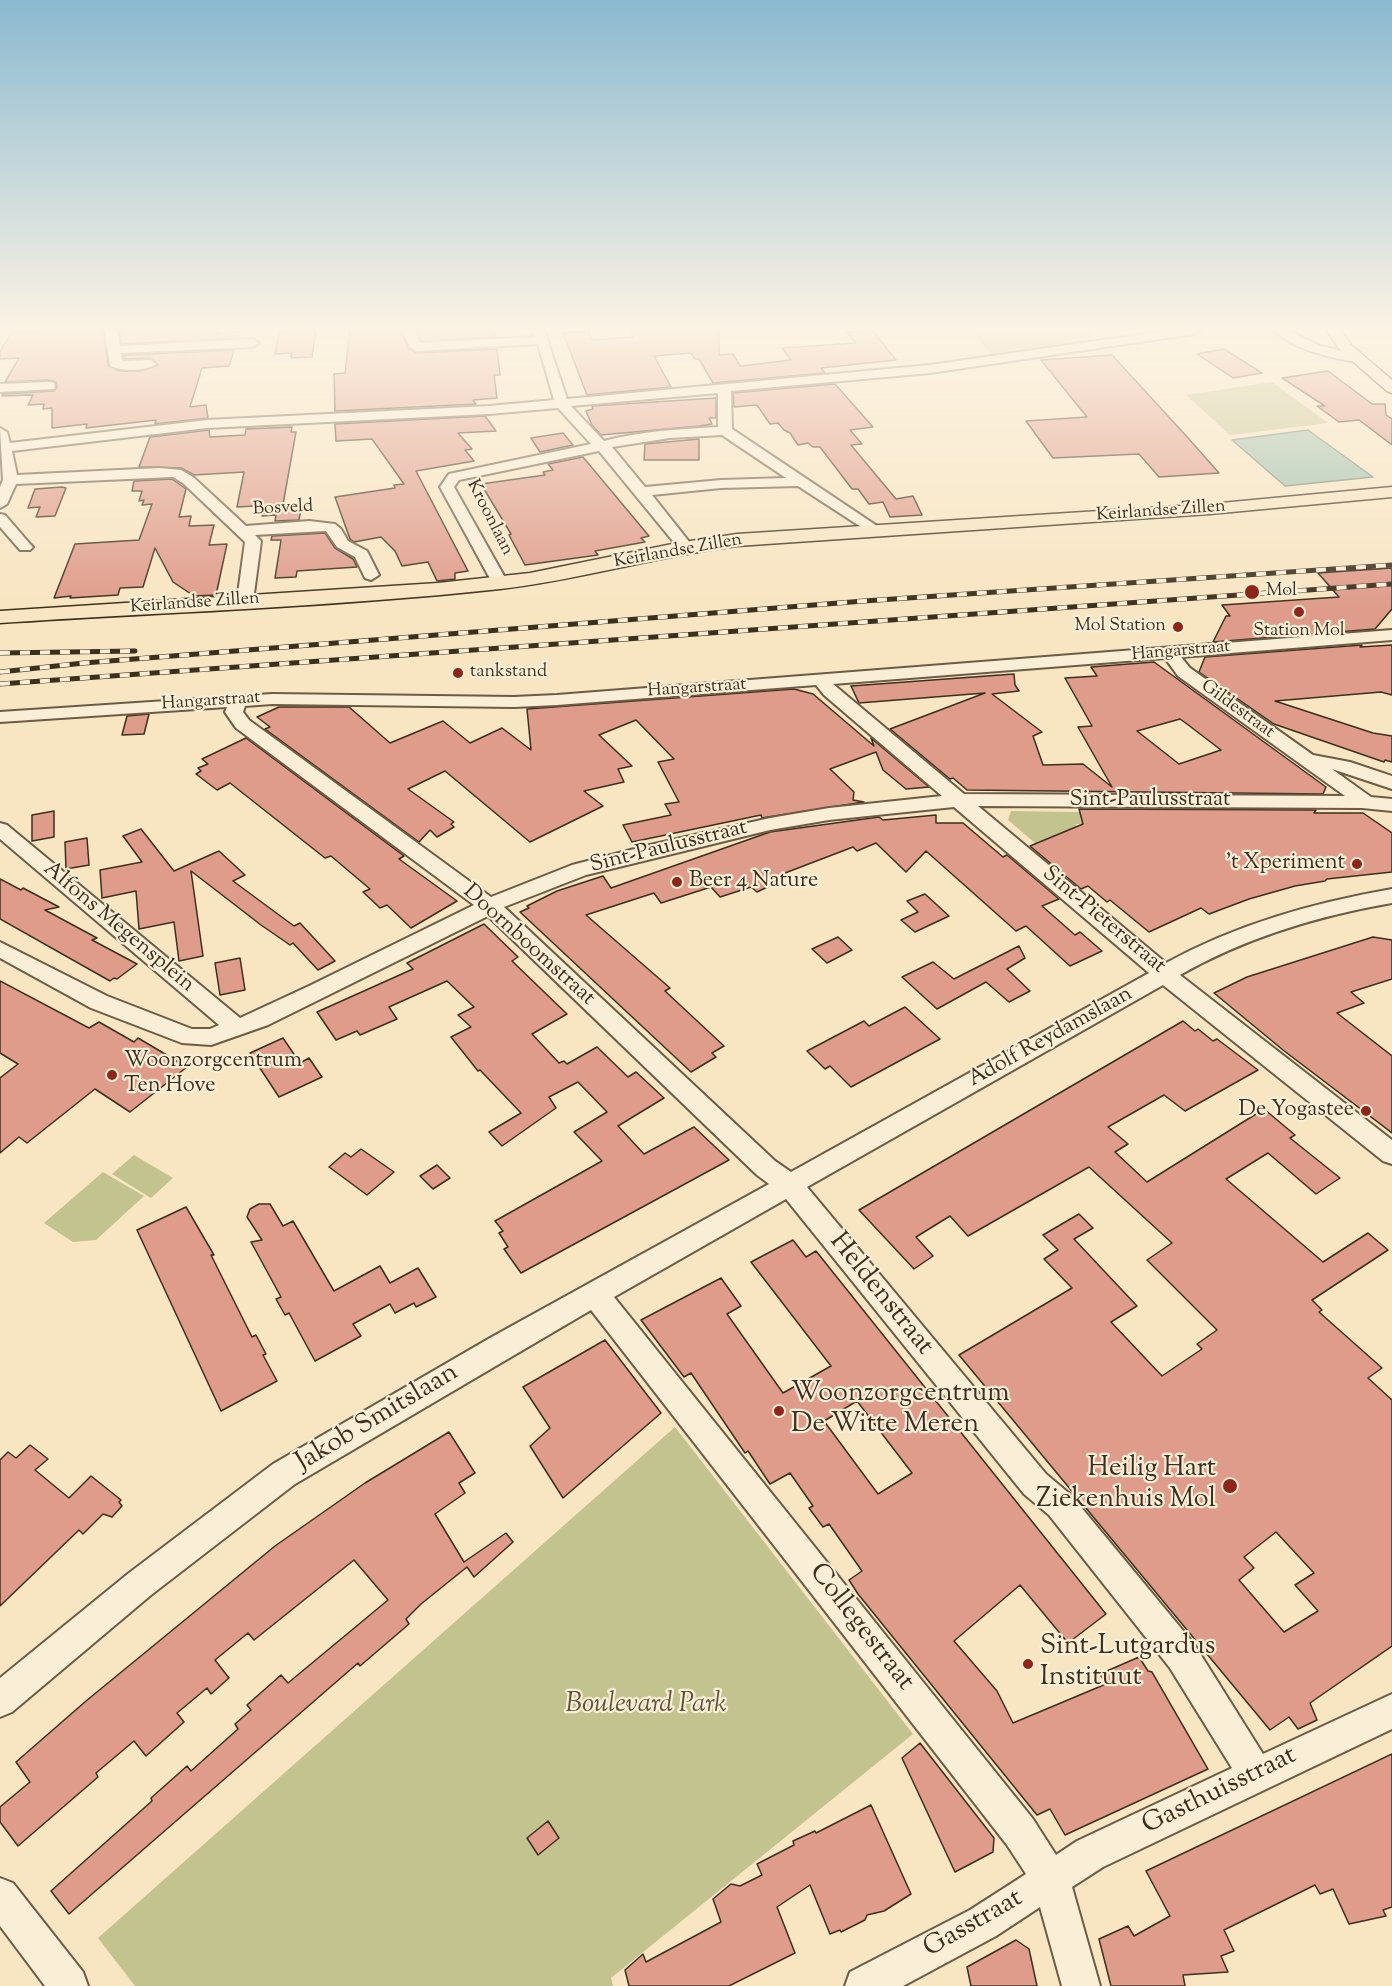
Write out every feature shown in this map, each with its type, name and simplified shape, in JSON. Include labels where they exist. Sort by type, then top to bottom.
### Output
[{"type":"main road","name":"Keirlandse Zillen","points":[[0,617],[500,583],[586,570],[686,548],[737,540],[1210,509],[1392,492]]},
{"type":"street","points":[[5,448],[234,423]]},
{"type":"street","points":[[579,423],[600,446],[611,454],[686,548]]},
{"type":"street","points":[[725,423],[725,430]]},
{"type":"street","points":[[600,446],[648,436],[725,430],[875,531]]},
{"type":"street","points":[[0,432],[10,480],[0,504]]},
{"type":"street","name":"Kroonlaan","points":[[500,583],[447,487],[450,480],[463,474],[600,446]]},
{"type":"street","name":"Bosveld","points":[[10,480],[176,473],[188,480],[244,531],[254,545],[245,601]]},
{"type":"street","points":[[645,496],[789,473]]},
{"type":"street","points":[[743,482],[802,482]]},
{"type":"street","points":[[0,518],[25,547]]},
{"type":"street","name":"Bosveld","points":[[244,531],[320,525],[330,527],[336,532],[342,544],[362,554],[371,575]]},
{"type":"street","name":"Hangarstraat","points":[[0,717],[238,700],[514,702],[1392,635]]},
{"type":"street","name":"Gildestraat","points":[[1170,653],[1184,672],[1392,820]]},
{"type":"street","name":"Sint-Pieterstraat","points":[[821,680],[830,691],[1209,1010],[1392,1154]]},
{"type":"street","name":"Doornboomstraat","points":[[238,700],[234,712],[242,724],[490,906],[766,1168],[789,1184]]},
{"type":"street","name":"Gildestraat","points":[[1308,761],[1334,764],[1392,783]]},
{"type":"street","name":"Sint-Paulusstraat","points":[[0,949],[99,1002],[151,1024],[190,1036],[211,1037],[237,1028],[317,992],[490,906],[579,870],[701,839],[829,814],[960,800],[1367,802],[1392,805]]},
{"type":"street","name":"Alfons Megensplein","points":[[0,829],[237,1028]]},
{"type":"street","name":"Adolf Reydamslaan","points":[[789,1184],[1202,954],[1281,921],[1341,905],[1392,896]]},
{"type":"street","name":"Jakob Smitslaan","points":[[0,1700],[140,1584],[284,1474],[341,1439],[789,1184]]},
{"type":"street","name":"Heldenstraat","points":[[789,1184],[1035,1484],[1060,1505],[1182,1656],[1256,1775]]},
{"type":"street","name":"Collegestraat","points":[[595,1294],[1020,1832],[1051,1879],[1081,1986]]},
{"type":"street","name":"Gasthuisstraat","points":[[1051,1879],[1090,1854],[1392,1711]]},
{"type":"street","name":"Gasstraat","points":[[864,1986],[983,1923],[1051,1879]]},
{"type":"street","points":[[0,1896],[69,1986]]},
{"type":"green space","points":[[1216,423],[1328,423],[1230,435]]},
{"type":"green space","points":[[1011,811],[1080,812],[1083,824],[1076,824],[1078,832],[1061,833],[1036,844],[1008,820]]},
{"type":"green space","points":[[134,1155],[173,1178],[151,1198],[112,1174]]},
{"type":"green space","points":[[103,1172],[144,1196],[96,1240],[73,1242],[44,1223]]},
{"type":"green space","name":"Boulevard Park","points":[[675,1427],[913,1734],[611,1978],[613,1986],[135,1986],[98,1938]]},
{"type":"shaded area","points":[[1308,430],[1373,477],[1285,486],[1232,440]]},
{"type":"building","points":[[52,423],[133,423],[86,428],[87,424],[52,428]]},
{"type":"building","points":[[490,423],[496,431],[458,433],[472,449],[465,450],[474,461],[416,471],[468,571],[455,573],[455,579],[437,581],[428,562],[402,566],[395,551],[381,537],[354,542],[350,539],[335,497],[395,488],[394,485],[404,484],[372,439],[336,441],[335,424]]},
{"type":"building","points":[[591,423],[712,424],[601,435]]},
{"type":"building","points":[[769,423],[869,423],[873,427],[850,430],[862,444],[851,445],[896,499],[913,496],[922,515],[890,517],[883,502],[869,504],[858,489],[852,489],[820,447],[813,447],[808,443],[798,445],[790,433],[778,423]]},
{"type":"building","points":[[1027,423],[1174,423],[1219,473],[1159,477],[1139,454],[1053,458]]},
{"type":"building","points":[[1363,423],[1392,423],[1392,445]]},
{"type":"building","points":[[292,427],[291,432],[296,432],[282,510],[301,509],[299,520],[275,521],[276,515],[262,516],[263,511],[254,512],[255,506],[237,507],[244,472],[194,475],[181,468],[139,467],[150,437],[209,430],[210,437],[245,435],[246,429]]},
{"type":"building","points":[[563,433],[573,445],[540,452],[531,438]]},
{"type":"building","points":[[699,439],[699,460],[644,460],[645,444]]},
{"type":"building","points":[[583,457],[649,536],[641,538],[645,542],[595,551],[598,555],[525,565],[509,535],[511,534],[481,484],[545,475],[543,472],[553,470],[548,464]]},
{"type":"building","points":[[172,479],[186,489],[179,517],[191,516],[189,526],[214,525],[209,545],[227,544],[216,595],[194,596],[173,582],[155,548],[143,587],[120,588],[118,595],[54,598],[75,544],[139,540],[152,504],[142,505],[144,500],[139,501],[142,491],[132,491],[134,481]]},
{"type":"building","points":[[66,488],[55,516],[36,517],[40,507],[28,508],[35,489]]},
{"type":"building","points":[[325,533],[335,548],[353,559],[357,567],[297,571],[296,577],[275,578],[281,540],[271,540],[272,536]]},
{"type":"building","points":[[1392,568],[1392,609],[1375,629],[1213,642],[1226,616],[1230,616],[1222,605],[1339,597],[1318,573]]},
{"type":"building","points":[[1362,645],[1360,647],[1392,645],[1392,695],[1381,692],[1275,701],[1373,733],[1392,736],[1392,762],[1385,760],[1384,762],[1274,724],[1199,672],[1205,657]]},
{"type":"building","points":[[1154,662],[1326,787],[1323,794],[967,790],[953,778],[950,779],[890,729],[985,693],[859,703],[851,686],[1014,674],[1015,685],[1019,691],[992,694],[1042,732],[1033,736],[1043,765],[1083,764],[1112,787],[1078,727],[1092,726],[1065,678],[1097,676],[1091,667]],"holes":[[[1180,719],[1221,750],[1179,764],[1137,731]]]},
{"type":"building","points":[[794,689],[813,694],[874,746],[871,738],[929,787],[906,789],[883,770],[876,752],[830,769],[854,792],[853,800],[864,802],[762,818],[761,815],[632,842],[623,825],[671,815],[665,804],[679,802],[658,762],[674,759],[636,720],[599,735],[632,766],[618,769],[624,782],[584,791],[603,806],[530,842],[445,771],[408,789],[454,822],[451,824],[454,827],[437,837],[430,830],[419,842],[265,729],[270,727],[257,717],[279,707],[349,707],[390,743],[443,721],[470,743],[502,728],[531,750],[527,709]]},
{"type":"building","points":[[149,714],[144,734],[122,735],[127,716]]},
{"type":"building","points":[[246,738],[404,856],[399,859],[457,901],[411,928],[387,905],[380,908],[363,892],[370,889],[331,856],[325,858],[230,783],[217,790],[196,774],[201,771],[198,768],[208,764],[202,759]]},
{"type":"building","points":[[1079,809],[1316,810],[1314,813],[1363,813],[1392,833],[1392,872],[1327,879],[1295,886],[1249,899],[1209,914],[1201,908],[1149,932],[1110,900],[1107,902],[1088,886],[1081,889],[1030,846],[1083,824]]},
{"type":"building","points":[[54,811],[54,837],[32,841],[32,815]]},
{"type":"building","points":[[936,815],[936,823],[963,823],[1003,857],[1007,855],[1059,899],[1042,906],[1075,935],[1080,932],[1102,951],[1070,966],[1026,926],[1016,931],[926,851],[906,872],[876,843],[857,851],[853,847],[785,873],[788,877],[757,892],[751,887],[720,897],[711,887],[661,903],[654,893],[586,915],[670,988],[665,991],[724,1046],[712,1053],[716,1057],[691,1072],[520,912],[557,891],[603,876],[611,888],[770,832],[879,817],[883,820]]},
{"type":"building","points":[[141,829],[174,871],[219,851],[245,875],[233,881],[294,926],[300,923],[335,961],[318,970],[293,943],[290,945],[261,925],[191,871],[203,956],[179,961],[174,922],[139,929],[136,891],[102,898],[100,870],[142,862],[123,836]]},
{"type":"building","points":[[87,838],[89,865],[66,869],[65,842]]},
{"type":"building","points":[[0,879],[59,907],[45,910],[97,938],[92,940],[137,964],[117,979],[110,981],[0,919]]},
{"type":"building","points":[[925,894],[949,916],[915,932],[901,920],[918,912],[907,901]]},
{"type":"building","points":[[484,924],[518,957],[512,961],[567,1014],[532,1034],[559,1063],[564,1061],[567,1064],[597,1047],[628,1077],[636,1072],[664,1098],[618,1126],[644,1154],[694,1127],[729,1160],[521,1273],[504,1249],[508,1247],[499,1233],[503,1231],[495,1221],[602,1161],[574,1132],[607,1112],[578,1082],[549,1097],[556,1108],[502,1146],[489,1132],[521,1113],[480,1070],[478,1071],[451,1037],[471,1027],[458,1015],[474,1007],[447,981],[389,1007],[397,1019],[360,1035],[357,1031],[336,1040],[317,1012],[413,969],[407,963]]},
{"type":"building","points":[[838,937],[852,950],[827,963],[812,949]]},
{"type":"building","points":[[1373,937],[1392,940],[1392,979],[1351,992],[1364,1003],[1337,1013],[1392,1056],[1392,1133],[1283,1050],[1214,993],[1247,977]]},
{"type":"building","points":[[1019,946],[1025,958],[1007,969],[1030,991],[1009,1002],[986,982],[937,1009],[902,977],[933,962],[954,979]]},
{"type":"building","points":[[240,958],[245,990],[220,995],[215,963]]},
{"type":"building","name":"Woonzorgcentrum Ten Hove","points":[[0,981],[89,1028],[99,1022],[134,1042],[138,1038],[187,1067],[130,1112],[95,1089],[27,1143],[19,1137],[0,1153],[0,1078],[18,1064],[0,1053]]},
{"type":"building","points":[[905,1007],[940,1039],[851,1087],[830,1066],[825,1069],[807,1051],[864,1021],[869,1026]]},
{"type":"building","name":"Heilig Hart Ziekenhuis Mol","points":[[1183,1021],[1213,1041],[1217,1039],[1258,1070],[1185,1111],[1164,1095],[1108,1127],[1128,1144],[1115,1152],[1147,1182],[1264,1109],[1295,1135],[1290,1138],[1340,1178],[1316,1194],[1268,1153],[1226,1179],[1323,1262],[1368,1233],[1388,1250],[1312,1300],[1322,1310],[1319,1312],[1382,1368],[1368,1378],[1392,1400],[1392,1646],[1310,1703],[1317,1720],[1298,1729],[1289,1717],[1270,1730],[959,1355],[1072,1288],[1044,1259],[1058,1250],[1043,1235],[1079,1214],[1093,1228],[1074,1239],[1137,1306],[1111,1322],[1162,1376],[1202,1349],[1197,1344],[1217,1330],[1147,1260],[1172,1243],[1089,1167],[968,1236],[950,1216],[916,1237],[933,1256],[914,1269],[859,1210]],"holes":[[[1276,1532],[1314,1573],[1295,1585],[1318,1611],[1284,1632],[1239,1580],[1254,1568],[1244,1557]]]},
{"type":"building","points":[[283,1038],[300,1063],[309,1058],[322,1077],[279,1097],[250,1053]]},
{"type":"building","points":[[361,1149],[394,1172],[367,1195],[329,1167],[345,1153],[351,1157]]},
{"type":"building","points":[[437,1165],[450,1178],[433,1189],[420,1176]]},
{"type":"building","points":[[259,1204],[270,1204],[283,1226],[293,1221],[334,1291],[380,1266],[390,1283],[418,1268],[436,1297],[416,1307],[414,1303],[395,1313],[390,1304],[353,1324],[361,1336],[315,1361],[289,1313],[285,1315],[276,1299],[281,1297],[251,1242],[262,1240],[247,1217],[250,1209]]},
{"type":"building","points":[[186,1207],[214,1255],[211,1255],[252,1337],[256,1335],[266,1354],[263,1355],[277,1381],[221,1411],[137,1230]]},
{"type":"building","points":[[793,1240],[806,1257],[816,1251],[1106,1614],[1068,1643],[1020,1585],[954,1641],[997,1691],[1013,1723],[1106,1684],[1100,1674],[1139,1657],[1148,1671],[1152,1672],[1208,1769],[1065,1835],[1050,1809],[1037,1815],[858,1594],[849,1580],[862,1571],[829,1524],[823,1527],[809,1508],[813,1506],[790,1473],[770,1484],[748,1451],[745,1453],[691,1373],[684,1377],[641,1320],[721,1278],[741,1306],[727,1314],[783,1393],[831,1366],[751,1262]],"holes":[[[857,1401],[912,1473],[878,1494],[824,1421]]]},
{"type":"building","points":[[605,1340],[661,1413],[563,1498],[530,1446],[550,1428],[523,1387]]},
{"type":"building","points":[[449,1432],[475,1473],[459,1483],[465,1493],[435,1514],[464,1562],[506,1533],[513,1542],[474,1577],[467,1567],[421,1604],[406,1619],[409,1624],[360,1666],[358,1663],[69,1914],[51,1891],[152,1801],[151,1798],[187,1766],[191,1771],[238,1729],[235,1724],[251,1710],[247,1705],[281,1675],[288,1683],[388,1600],[354,1560],[254,1640],[248,1633],[215,1660],[229,1678],[211,1694],[207,1688],[177,1713],[184,1722],[146,1756],[134,1741],[96,1773],[98,1777],[18,1846],[0,1822],[0,1807],[30,1782],[16,1762],[86,1701],[275,1546],[365,1483]]},
{"type":"building","points":[[30,1445],[48,1459],[35,1470],[69,1498],[91,1476],[121,1500],[119,1502],[122,1506],[112,1517],[103,1514],[83,1534],[79,1530],[0,1606],[0,1460],[8,1452],[16,1458]]},
{"type":"building","points":[[920,1743],[994,1838],[993,1852],[955,1872],[902,1758]]},
{"type":"building","points":[[1392,1754],[1392,1907],[1383,1910],[1386,1916],[1349,1924],[1333,1889],[1320,1894],[1315,1885],[1224,1930],[1234,1951],[1221,1956],[1228,1972],[1183,1975],[1185,1986],[1111,1986],[1099,1939],[1128,1926],[1134,1936],[1170,1916],[1146,1871]]},
{"type":"building","points":[[871,1805],[911,1894],[884,1911],[867,1915],[865,1920],[841,1932],[840,1930],[830,1934],[810,1885],[777,1907],[795,1953],[729,1986],[629,1986],[625,1970],[643,1954],[646,1962],[721,1922],[713,1899],[731,1884],[740,1886],[762,1875],[757,1864],[794,1845],[793,1841],[815,1831],[816,1833]]},
{"type":"building","points":[[548,1821],[559,1838],[538,1855],[527,1838]]},
{"type":"building","points":[[1016,1940],[1029,1949],[1037,1986],[971,1986],[967,1967]]},
{"type":"railway","points":[[0,672],[84,663],[864,601],[1392,565]]},
{"type":"railway","points":[[0,684],[1392,584]]},
{"type":"railway","points":[[0,653],[135,651]]},
{"type":"place","name":"Mol","points":[[1252,592]]},
{"type":"place","name":"Station Mol","points":[[1299,612]]},
{"type":"place","name":"Mol Station","points":[[1178,627]]},
{"type":"place","name":"tankstand","points":[[458,673]]},
{"type":"place","name":"'t Xperiment","points":[[1357,864]]},
{"type":"place","name":"Beer 4 Nature","points":[[677,882]]},
{"type":"place","name":"Woonzorgcentrum Ten Hove","points":[[112,1075]]},
{"type":"place","name":"De Yogastee","points":[[1366,1111]]},
{"type":"place","name":"Woonzorgcentrum De Witte Meren","points":[[779,1411]]},
{"type":"place","name":"Heilig Hart Ziekenhuis Mol","points":[[1230,1486]]},
{"type":"place","name":"Sint-Lutgardus Instituut","points":[[1028,1664]]}]
